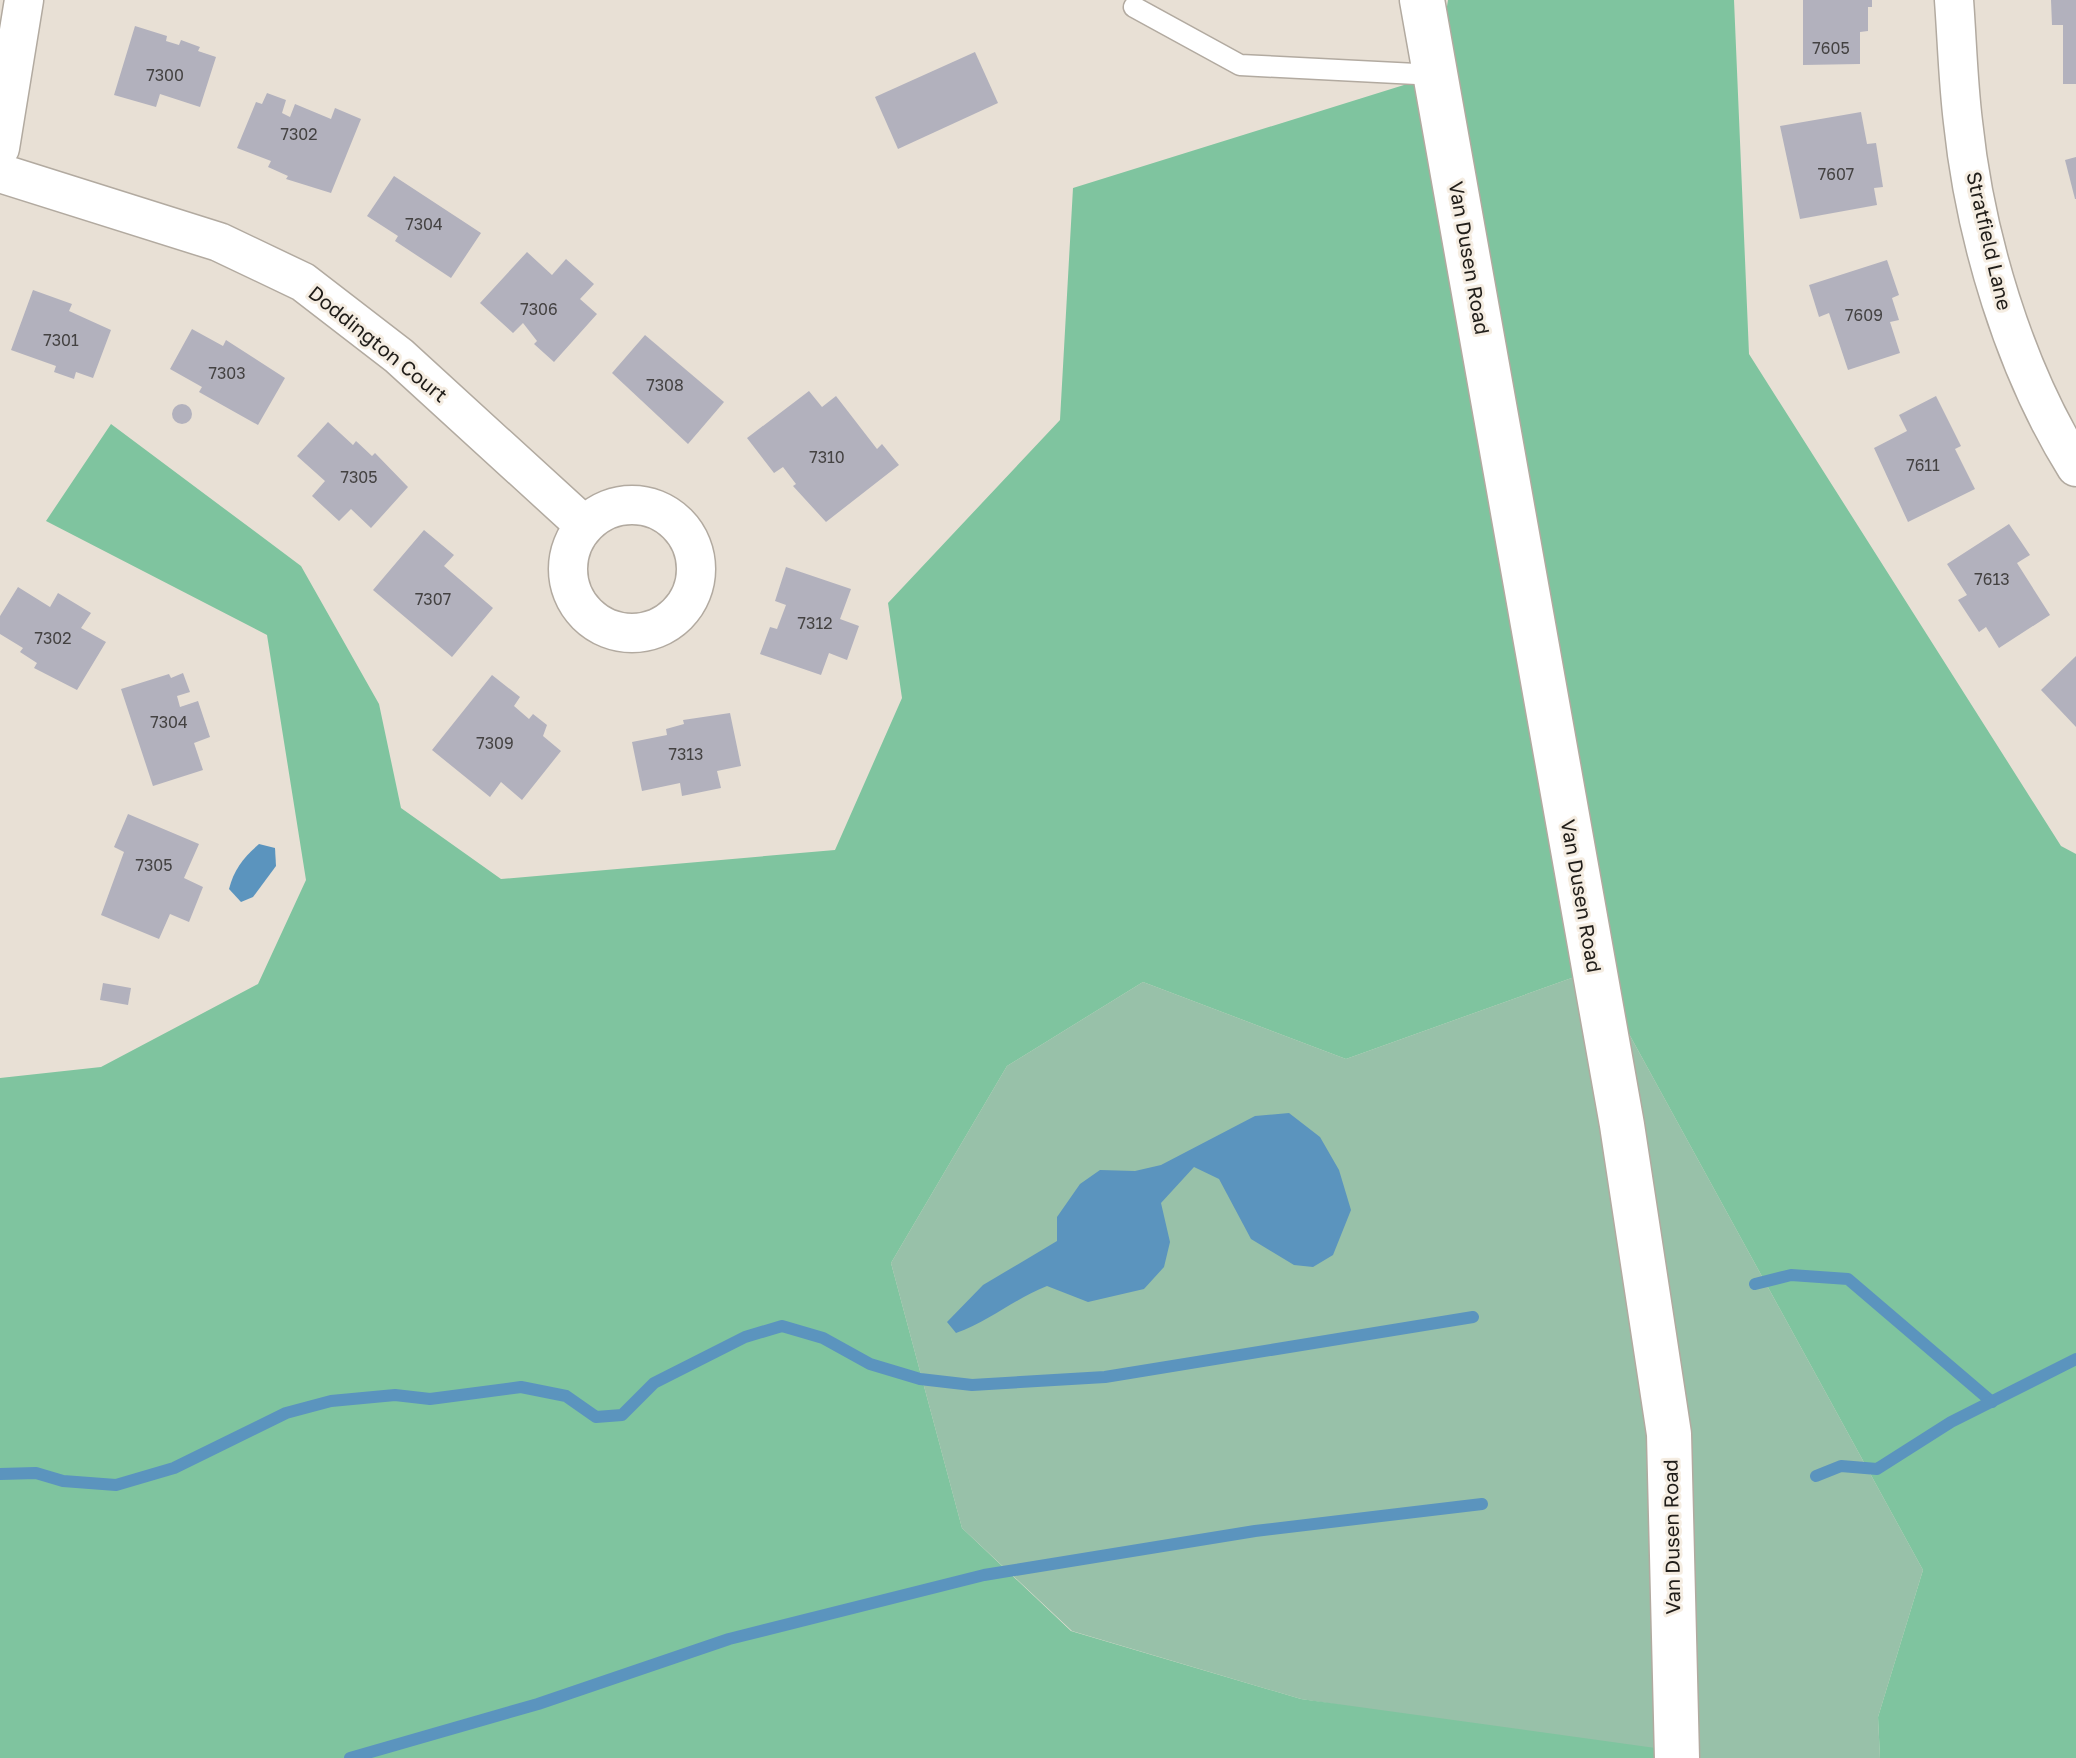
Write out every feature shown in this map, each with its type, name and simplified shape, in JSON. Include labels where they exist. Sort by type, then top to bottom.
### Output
[{"type":"main road","points":[[1429,39],[1445,0]]},
{"type":"main road","name":"Van Dusen Road","points":[[1429,39],[1622,1125],[1669,1434],[1677,1758]]},
{"type":"street","points":[[0,148],[24,0]]},
{"type":"street","name":"Stratfield Lane","points":[[1954,0],[1963,124],[1985,239],[2009,326],[2032,384],[2076,467]]},
{"type":"street","name":"Doddington Court","points":[[0,173],[219,242],[303,282],[399,356],[584,525]]},
{"type":"lane","points":[[1134,7],[1240,65],[1429,39]]},
{"type":"green space","points":[[1448,0],[1734,0],[1749,354],[2061,846],[2076,854],[2076,1758],[1880,1758],[1878,1717],[1923,1570],[1594,970],[1346,1059],[1143,982],[1007,1066],[891,1263],[962,1528],[1071,1631],[1301,1699],[1677,1751],[1677,1758],[0,1758],[0,1078],[101,1067],[258,984],[306,880],[267,635],[46,521],[111,424],[301,566],[379,704],[401,808],[501,879],[835,850],[902,698],[888,603],[1060,420],[1073,188],[1436,75]]},
{"type":"green space","points":[[1594,970],[1923,1570],[1878,1717],[1880,1758],[1677,1758],[1301,1699],[1072,1631],[962,1528],[891,1263],[1007,1066],[1143,982],[1346,1059]]},
{"type":"water","points":[[259,844],[275,848],[276,866],[253,897],[241,902],[229,889],[231,882],[240,864]]},
{"type":"water","points":[[1289,1113],[1320,1137],[1339,1170],[1351,1210],[1333,1255],[1313,1267],[1294,1265],[1251,1239],[1219,1179],[1194,1167],[1161,1203],[1170,1242],[1164,1267],[1144,1289],[1088,1302],[1047,1286],[956,1333],[947,1322],[983,1285],[1057,1241],[1057,1217],[1080,1184],[1100,1170],[1135,1171],[1161,1165],[1255,1116]]},
{"type":"building","points":[[1803,0],[1872,0],[1872,7],[1868,7],[1868,31],[1860,32],[1860,64],[1803,65]]},
{"type":"building","points":[[2051,0],[2076,0],[2076,84],[2063,84],[2063,25],[2052,25]]},
{"type":"building","points":[[135,26],[167,36],[166,41],[179,45],[181,40],[200,47],[198,51],[216,57],[200,107],[160,94],[156,107],[114,95]]},
{"type":"building","points":[[975,52],[998,103],[898,149],[875,97]]},
{"type":"building","points":[[267,93],[286,100],[282,113],[290,117],[295,104],[331,119],[335,108],[361,119],[331,193],[286,179],[288,176],[268,167],[271,161],[237,148],[256,102],[262,104]]},
{"type":"building","points":[[1861,112],[1867,144],[1876,143],[1883,187],[1874,188],[1877,205],[1800,219],[1780,126]]},
{"type":"building","points":[[2076,157],[2076,199],[2075,199],[2065,160]]},
{"type":"building","points":[[394,176],[481,233],[451,278],[395,241],[398,236],[367,216]]},
{"type":"building","points":[[527,252],[552,275],[566,259],[594,284],[580,299],[597,314],[554,362],[534,344],[537,341],[523,323],[513,333],[480,303]]},
{"type":"building","points":[[1887,260],[1899,295],[1892,298],[1899,320],[1890,322],[1900,353],[1848,370],[1829,313],[1819,317],[1809,285]]},
{"type":"building","points":[[33,290],[72,304],[69,311],[111,330],[93,378],[76,372],[74,379],[54,372],[56,366],[11,350]]},
{"type":"building","points":[[192,329],[223,346],[226,340],[285,378],[258,425],[199,392],[202,387],[170,369]]},
{"type":"building","points":[[645,335],[724,402],[688,444],[612,373]]},
{"type":"building","points":[[809,391],[822,407],[836,396],[877,449],[882,444],[899,465],[826,522],[793,486],[796,484],[783,467],[774,473],[747,438]]},
{"type":"building","points":[[1936,396],[1961,446],[1955,449],[1975,489],[1908,522],[1874,448],[1907,431],[1899,415]]},
{"type":"building","points":[[182,404],[189,407],[192,414],[189,421],[182,424],[175,421],[172,414],[175,407]]},
{"type":"building","points":[[328,422],[353,445],[356,441],[372,456],[375,453],[408,487],[371,528],[351,509],[339,521],[312,496],[325,481],[297,456]]},
{"type":"building","points":[[2009,524],[2030,555],[2017,563],[2050,615],[1999,648],[1986,627],[1979,632],[1958,600],[1967,595],[1947,564]]},
{"type":"building","points":[[424,530],[454,555],[444,566],[493,608],[452,657],[373,590]]},
{"type":"building","points":[[786,567],[851,589],[840,619],[859,626],[847,660],[829,653],[821,675],[760,654],[770,627],[777,629],[786,605],[775,601]]},
{"type":"building","points":[[18,587],[50,607],[58,593],[91,613],[81,628],[106,642],[77,690],[34,668],[37,663],[20,652],[23,648],[0,634],[0,616]]},
{"type":"building","points":[[2076,656],[2076,727],[2041,690]]},
{"type":"building","points":[[183,673],[190,692],[177,696],[180,707],[198,701],[210,737],[194,743],[203,770],[153,786],[121,689],[169,674],[171,678]]},
{"type":"building","points":[[492,675],[520,697],[514,706],[529,719],[533,714],[547,725],[543,736],[561,751],[522,800],[501,782],[490,797],[432,750]]},
{"type":"building","points":[[730,713],[741,766],[717,771],[721,788],[682,796],[680,783],[642,791],[632,742],[667,735],[666,729],[684,724],[683,720]]},
{"type":"building","points":[[128,814],[199,844],[184,878],[203,887],[189,922],[170,914],[159,939],[101,915],[124,852],[114,847]]},
{"type":"building","points":[[103,983],[131,988],[128,1005],[100,1000]]},
{"type":"waterway","points":[[1755,1284],[1791,1275],[1848,1279],[1992,1402]]},
{"type":"waterway","points":[[0,1474],[36,1473],[63,1481],[116,1485],[174,1468],[286,1413],[331,1401],[395,1395],[430,1399],[521,1387],[566,1396],[596,1417],[622,1415],[654,1383],[745,1337],[782,1326],[823,1338],[870,1364],[920,1379],[972,1385],[1105,1377],[1473,1317]]},
{"type":"waterway","points":[[1816,1476],[1841,1466],[1877,1469],[1951,1422],[2076,1359]]},
{"type":"waterway","points":[[350,1758],[538,1704],[729,1639],[984,1575],[1255,1531],[1482,1504]]}]
